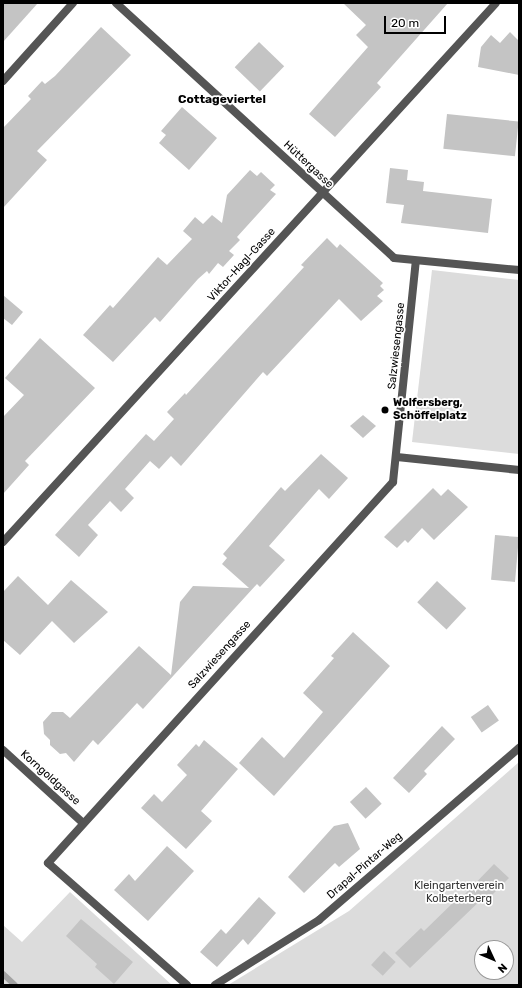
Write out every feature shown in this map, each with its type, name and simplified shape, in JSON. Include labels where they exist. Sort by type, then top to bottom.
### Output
[{"type":"street","points":[[3,81],[74,3]]},
{"type":"street","name":"Hüttergasse","points":[[116,3],[322,194],[394,258],[519,270]]},
{"type":"street","name":"Viktor-Hagl-Gasse","points":[[3,542],[496,3]]},
{"type":"street","name":"Salzwiesengasse","points":[[186,985],[48,863],[393,482],[397,457],[416,261]]},
{"type":"street","points":[[397,457],[519,470]]},
{"type":"street","name":"Drapal-Pintar-Weg","points":[[215,985],[319,920],[519,748]]},
{"type":"street","name":"Korngoldgasse","points":[[3,750],[83,823]]},
{"type":"green space","points":[[432,270],[519,280],[519,454],[412,442]]},
{"type":"green space","name":"Kleingartenverein Kolbeterberg","points":[[519,762],[519,985],[228,985],[349,911]]},
{"type":"green space","points":[[70,892],[172,985],[3,985],[3,925],[22,942]]},
{"type":"building","points":[[3,3],[38,3],[3,42]]},
{"type":"building","points":[[343,3],[448,3],[377,83],[381,87],[335,137],[309,114],[368,47],[356,35],[366,25]]},
{"type":"building","points":[[101,27],[131,55],[37,151],[47,160],[3,208],[3,128],[31,99],[28,96],[42,81],[45,84],[55,76]]},
{"type":"building","points":[[510,32],[519,41],[519,75],[478,67],[481,47],[491,35],[500,43]]},
{"type":"building","points":[[259,42],[284,66],[260,91],[235,67]]},
{"type":"building","points":[[182,107],[217,138],[189,170],[159,143],[166,135],[161,131]]},
{"type":"building","points":[[447,114],[519,122],[515,156],[443,149]]},
{"type":"building","points":[[390,168],[408,170],[407,180],[424,182],[423,191],[492,199],[488,233],[401,223],[404,205],[386,203]]},
{"type":"building","points":[[250,170],[257,176],[261,172],[275,185],[270,190],[276,194],[237,237],[240,240],[229,251],[234,255],[223,267],[218,263],[209,274],[207,271],[160,322],[155,317],[113,362],[83,335],[110,305],[113,308],[158,257],[167,265],[192,239],[183,231],[195,217],[203,224],[212,215],[222,223],[227,195]]},
{"type":"building","points":[[327,238],[337,248],[340,244],[383,283],[380,286],[384,290],[377,296],[383,301],[361,321],[339,299],[267,376],[263,372],[181,466],[171,456],[159,469],[150,461],[125,489],[134,498],[121,512],[110,501],[88,525],[98,535],[79,557],[55,535],[146,434],[154,441],[174,419],[167,412],[185,393],[186,395],[304,267],[301,265]]},
{"type":"building","points":[[3,295],[23,312],[12,325],[3,318]]},
{"type":"building","points":[[40,338],[95,388],[25,461],[29,465],[3,494],[3,417],[24,395],[5,378]]},
{"type":"building","points":[[363,415],[376,426],[363,438],[350,426]]},
{"type":"building","points":[[321,454],[348,478],[329,499],[319,489],[269,546],[285,560],[260,587],[257,584],[143,709],[137,703],[98,745],[93,740],[74,762],[66,753],[60,754],[50,745],[50,740],[44,734],[43,722],[52,712],[63,712],[70,718],[139,646],[171,675],[180,602],[193,586],[249,588],[222,564],[227,558],[223,554],[281,487],[285,491]]},
{"type":"building","points":[[433,488],[441,496],[448,489],[468,507],[434,540],[422,528],[408,543],[405,540],[397,548],[384,537]]},
{"type":"building","points":[[495,535],[519,537],[515,582],[491,580]]},
{"type":"building","points":[[18,576],[48,605],[71,580],[108,612],[74,643],[52,621],[20,655],[3,640],[3,592]]},
{"type":"building","points":[[437,581],[466,608],[446,629],[417,602]]},
{"type":"building","points":[[353,632],[390,666],[274,796],[239,763],[262,737],[284,758],[323,712],[303,693],[334,658],[331,656]]},
{"type":"building","points":[[488,705],[499,721],[482,733],[471,717]]},
{"type":"building","points":[[442,726],[455,739],[424,771],[427,774],[409,793],[393,778]]},
{"type":"building","points":[[204,740],[238,769],[201,811],[212,821],[186,849],[141,808],[154,794],[162,802],[187,775],[177,765],[196,744],[199,747]]},
{"type":"building","points":[[366,787],[382,804],[366,819],[350,802]]},
{"type":"building","points":[[348,823],[360,849],[339,867],[335,863],[304,893],[288,877],[334,826]]},
{"type":"building","points":[[167,846],[194,871],[148,921],[114,890],[129,874],[135,881]]},
{"type":"building","points":[[494,864],[509,878],[489,898],[486,895],[410,968],[395,953],[421,928],[424,931],[462,894],[463,896]]},
{"type":"building","points":[[259,897],[276,913],[248,945],[243,939],[217,967],[200,952],[221,929],[226,934]]},
{"type":"building","points":[[81,919],[133,962],[114,984],[95,967],[97,964],[66,936]]},
{"type":"building","points":[[384,951],[396,962],[383,976],[371,965]]},
{"type":"waterway","points":[[3,974],[15,985]]},
{"type":"place","name":"Wolfersberg, Schöffelplatz","points":[[385,410]]},
{"type":"district","name":"Cottageviertel","points":[[222,100]]}]
